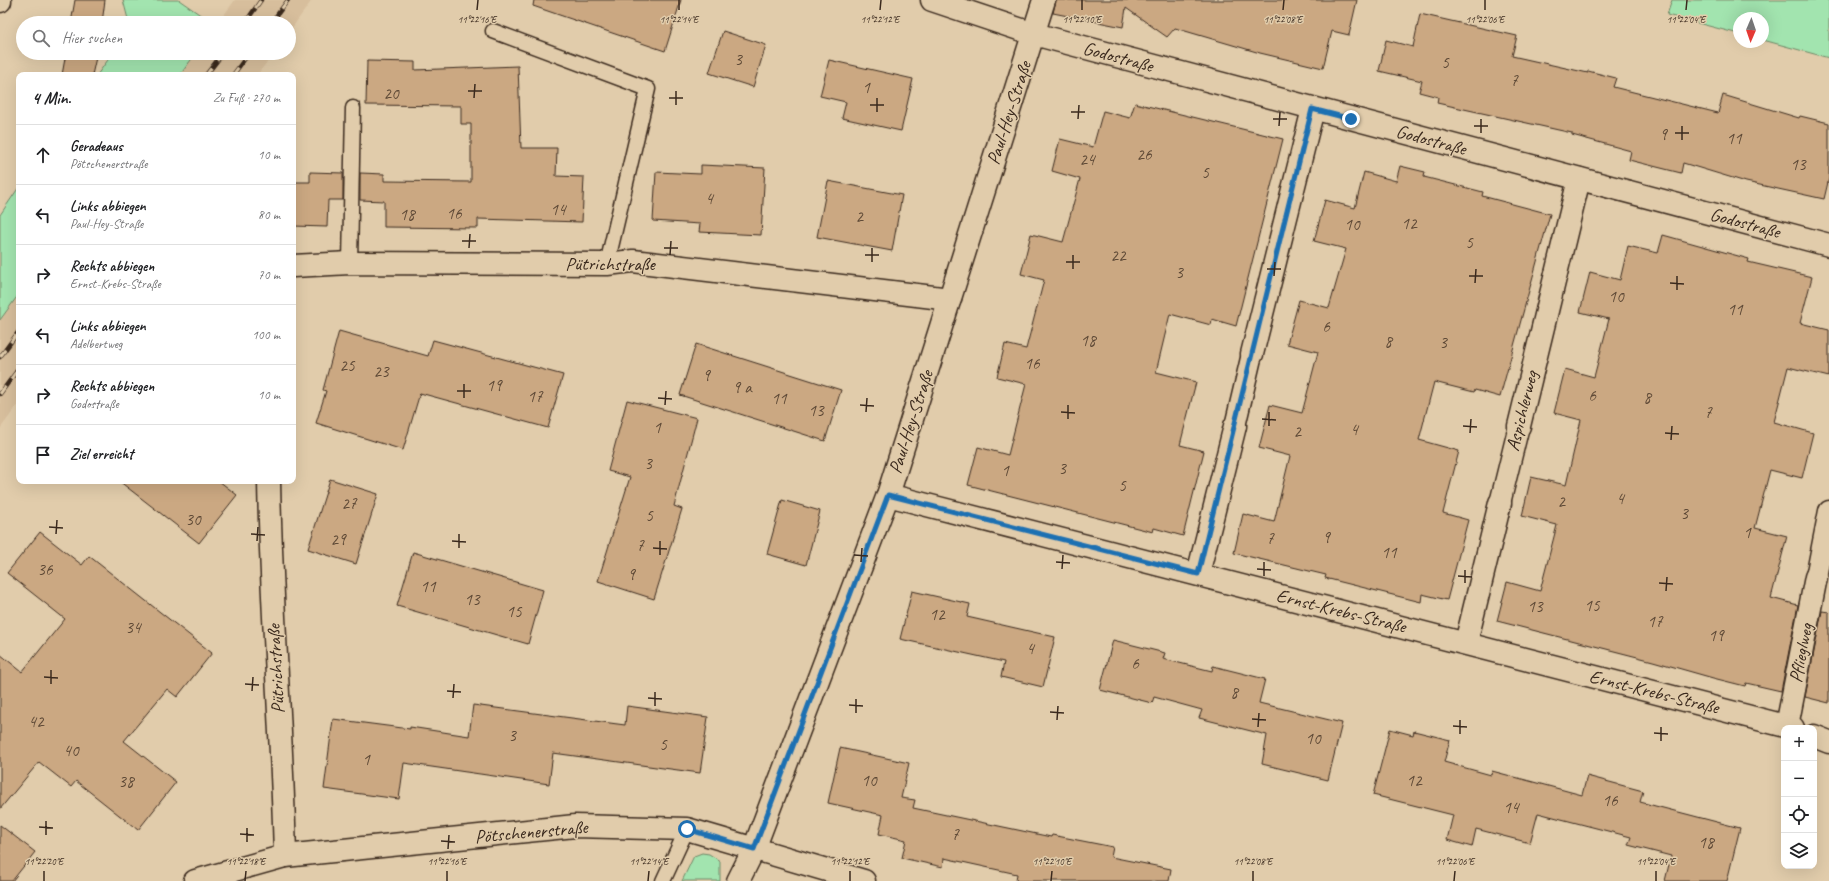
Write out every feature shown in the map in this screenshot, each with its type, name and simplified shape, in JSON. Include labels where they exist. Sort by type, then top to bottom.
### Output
[{"type":"street","name":"Godostraße","points":[[932,0],[1034,34],[1829,245]]},
{"type":"street","name":"Paul-Hey-Straße","points":[[738,881],[754,849],[888,495],[1044,0]]},
{"type":"street","points":[[1198,574],[1312,109]]},
{"type":"street","name":"Aspichlerweg","points":[[1466,643],[1579,179]]},
{"type":"street","name":"Pütrichstraße","points":[[296,266],[350,263],[607,264],[633,261],[950,299]]},
{"type":"street","name":"Pütrichstraße","points":[[269,484],[271,574],[284,792],[285,856]]},
{"type":"street","name":"Ernst-Krebs-Straße","points":[[888,495],[1782,725]]},
{"type":"street","name":"Pflieglweg","points":[[1790,725],[1829,510]]},
{"type":"street","points":[[1817,737],[1829,742]]},
{"type":"street","name":"Pötschenerstraße","points":[[195,881],[285,856],[575,826],[687,829],[864,881]]},
{"type":"lane","points":[[493,31],[648,89],[607,264]]},
{"type":"lane","points":[[350,263],[353,108]]},
{"type":"lane","points":[[663,881],[687,829]]},
{"type":"shaded area","points":[[235,0],[312,0],[296,22],[296,16],[223,16]]},
{"type":"shaded area","points":[[191,60],[269,60],[259,72],[182,72]]},
{"type":"shaded area","points":[[16,298],[16,407],[0,429],[0,320]]},
{"type":"green space","points":[[123,0],[179,0],[202,16],[127,16]]},
{"type":"green space","points":[[1672,0],[1829,0],[1829,58],[1769,42],[1769,12],[1733,12],[1733,32],[1667,15]]},
{"type":"green space","points":[[108,60],[191,60],[182,72],[99,72]]},
{"type":"green space","points":[[16,191],[16,298],[0,320],[0,215]]},
{"type":"green space","points":[[702,853],[709,854],[720,861],[720,881],[682,881],[694,856]]},
{"type":"building","points":[[75,0],[105,0],[103,16],[72,16]]},
{"type":"building","points":[[534,0],[681,0],[665,51],[533,6]]},
{"type":"building","points":[[1056,0],[1357,0],[1349,35],[1332,31],[1323,68],[1260,53],[1175,28],[1167,37],[1126,8],[1123,27],[1053,13]]},
{"type":"building","points":[[1420,14],[1517,36],[1512,56],[1616,78],[1613,87],[1718,113],[1723,95],[1799,118],[1800,116],[1829,123],[1829,178],[1824,199],[1746,182],[1683,163],[1681,173],[1629,160],[1631,151],[1572,135],[1572,133],[1437,103],[1438,97],[1419,92],[1422,81],[1379,71],[1386,40],[1413,47]]},
{"type":"building","points":[[723,31],[766,45],[753,87],[709,73]]},
{"type":"building","points":[[65,60],[95,60],[93,72],[63,72]]},
{"type":"building","points":[[829,60],[913,79],[901,131],[842,118],[846,102],[820,96]]},
{"type":"building","points":[[367,61],[415,62],[415,70],[518,66],[521,148],[557,148],[556,176],[584,177],[582,222],[478,219],[478,228],[384,227],[384,201],[360,200],[360,173],[384,174],[384,181],[471,182],[471,124],[461,124],[461,106],[366,105]]},
{"type":"building","points":[[1135,103],[1283,139],[1236,326],[1212,319],[1211,325],[1170,314],[1156,372],[1196,382],[1180,445],[1204,451],[1183,536],[1154,528],[1153,532],[968,485],[978,447],[1008,455],[1026,384],[997,377],[1005,344],[1026,349],[1044,280],[1021,274],[1031,234],[1063,242],[1080,179],[1052,171],[1060,139],[1093,147],[1103,111],[1130,118]]},
{"type":"building","points":[[701,165],[765,168],[761,235],[699,232],[700,224],[653,221],[656,172],[701,174]]},
{"type":"building","points":[[1400,166],[1425,172],[1424,177],[1483,192],[1482,196],[1550,214],[1500,397],[1475,390],[1474,392],[1434,382],[1419,440],[1459,451],[1443,513],[1468,520],[1447,600],[1422,594],[1421,602],[1325,578],[1326,575],[1234,553],[1243,514],[1274,522],[1290,456],[1259,448],[1270,405],[1302,413],[1318,352],[1287,344],[1299,300],[1329,308],[1346,249],[1314,241],[1325,200],[1355,208],[1364,172],[1396,181]]},
{"type":"building","points":[[310,172],[343,173],[343,200],[328,200],[327,227],[296,226],[296,182],[310,182]]},
{"type":"building","points":[[828,181],[902,195],[892,251],[817,237]]},
{"type":"building","points":[[1663,235],[1749,259],[1748,262],[1812,277],[1800,323],[1829,330],[1829,377],[1788,367],[1774,422],[1813,433],[1802,478],[1770,470],[1755,528],[1787,536],[1771,598],[1798,605],[1781,691],[1746,683],[1745,686],[1497,621],[1507,582],[1540,591],[1557,525],[1522,516],[1531,477],[1566,485],[1581,420],[1554,413],[1565,369],[1594,377],[1609,319],[1580,312],[1590,272],[1620,280],[1628,246],[1658,253]]},
{"type":"building","points":[[339,331],[428,356],[433,340],[563,375],[548,428],[420,393],[403,450],[316,423],[326,391],[323,390]]},
{"type":"building","points":[[696,344],[841,390],[825,441],[680,395]]},
{"type":"building","points":[[627,400],[697,418],[674,506],[682,509],[654,599],[598,581],[630,477],[608,471]]},
{"type":"building","points":[[330,479],[378,494],[356,564],[308,549]]},
{"type":"building","points":[[123,484],[223,484],[237,495],[199,543]]},
{"type":"building","points":[[782,500],[820,511],[806,565],[767,554]]},
{"type":"building","points":[[40,532],[82,565],[89,556],[212,653],[177,697],[167,689],[124,741],[176,782],[138,830],[76,781],[71,787],[39,762],[0,809],[0,654],[22,672],[65,619],[7,573]]},
{"type":"building","points":[[413,552],[543,590],[528,644],[397,606]]},
{"type":"building","points":[[912,591],[970,604],[967,617],[1055,637],[1043,687],[1001,677],[1004,662],[900,639]]},
{"type":"building","points":[[1822,611],[1829,612],[1829,703],[1805,697]]},
{"type":"building","points":[[1113,640],[1165,653],[1163,659],[1212,671],[1213,666],[1265,679],[1259,703],[1342,723],[1328,780],[1262,764],[1267,735],[1199,718],[1202,710],[1154,697],[1152,703],[1100,690]]},
{"type":"building","points":[[473,705],[625,725],[627,706],[708,717],[700,773],[553,753],[549,784],[404,763],[399,799],[324,789],[333,719],[410,729],[410,727],[469,736]]},
{"type":"building","points":[[1390,729],[1413,735],[1414,731],[1450,740],[1444,762],[1491,775],[1492,771],[1582,795],[1587,776],[1643,791],[1640,802],[1740,828],[1727,881],[1665,881],[1671,856],[1628,845],[1631,837],[1538,813],[1530,843],[1476,829],[1472,847],[1447,840],[1453,815],[1373,795]]},
{"type":"building","points":[[840,748],[909,763],[901,798],[915,800],[913,808],[1051,837],[1052,835],[1113,847],[1111,857],[1171,869],[1169,881],[1016,881],[1017,874],[944,858],[943,867],[902,858],[906,840],[879,834],[883,815],[828,803]]},
{"type":"building","points":[[0,825],[35,852],[12,881],[0,881]]},
{"type":"railway","points":[[250,16],[261,0]]},
{"type":"railway","points":[[276,16],[288,0]]},
{"type":"railway","points":[[208,72],[218,60]]},
{"type":"railway","points":[[235,72],[244,60]]},
{"type":"railway","points":[[0,357],[16,335]]},
{"type":"railway","points":[[0,394],[16,372]]},
{"type":"route","points":[[687,829],[754,849],[888,495],[1198,574],[1312,109],[1351,119]]}]
